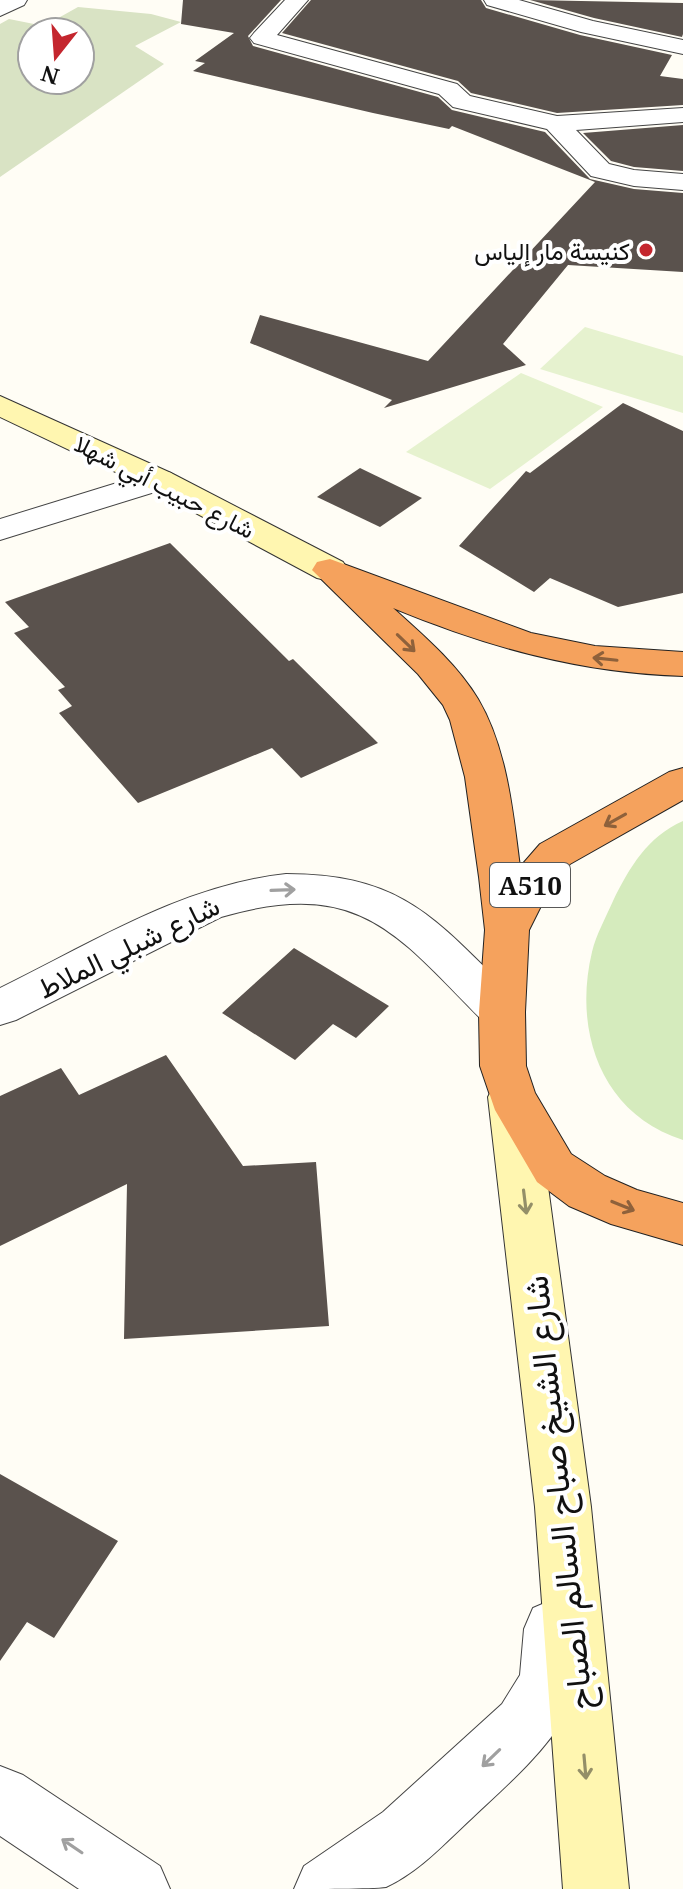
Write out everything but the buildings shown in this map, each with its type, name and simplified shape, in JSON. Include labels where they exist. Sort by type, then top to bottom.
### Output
[{"type":"highway","points":[[330,570],[506,638],[545,649],[594,658],[683,664]]},
{"type":"highway","points":[[330,570],[432,668],[462,704],[478,748],[507,930]]},
{"type":"highway","name":"A510","points":[[683,782],[555,854],[529,886],[507,930],[502,1012],[508,1082],[554,1168],[587,1191],[683,1224]]},
{"type":"street","points":[[0,9],[16,0]]},
{"type":"street","points":[[297,0],[262,38],[448,89],[462,102],[512,111],[556,124],[661,119],[683,115]]},
{"type":"street","points":[[495,0],[616,33],[683,47]]},
{"type":"street","points":[[610,9],[616,33]]},
{"type":"street","points":[[556,124],[600,170],[634,178],[683,182]]},
{"type":"street","name":"شارع حبيب أبي شهلا","points":[[0,405],[159,480],[330,570]]},
{"type":"street","points":[[0,530],[159,480]]},
{"type":"street","name":"شارع شبلي الملاط","points":[[0,1008],[207,905],[234,896],[293,889],[357,898],[387,909],[412,924],[502,1012]]},
{"type":"street","name":"شارع الشيخ صباح السالم الصباح","points":[[508,1082],[563,1507],[596,1889]]},
{"type":"street","points":[[327,1889],[406,1835],[480,1768],[531,1716],[550,1684],[563,1507]]},
{"type":"street","points":[[0,1798],[137,1889]]},
{"type":"green space","points":[[78,7],[151,14],[181,22],[135,46],[164,64],[0,177],[0,24],[9,19],[16,20],[16,96],[96,96],[96,16],[62,16]]},
{"type":"green space","points":[[585,327],[683,356],[683,413],[540,369]]},
{"type":"green space","points":[[521,373],[603,407],[490,489],[406,452]]},
{"type":"green space","points":[[683,821],[683,1140],[655,1128],[632,1111],[613,1090],[600,1066],[591,1039],[587,982],[599,933],[633,865],[660,835]]},
{"type":"place","name":"كنيسة مار إلياس","points":[[646,250]]}]
